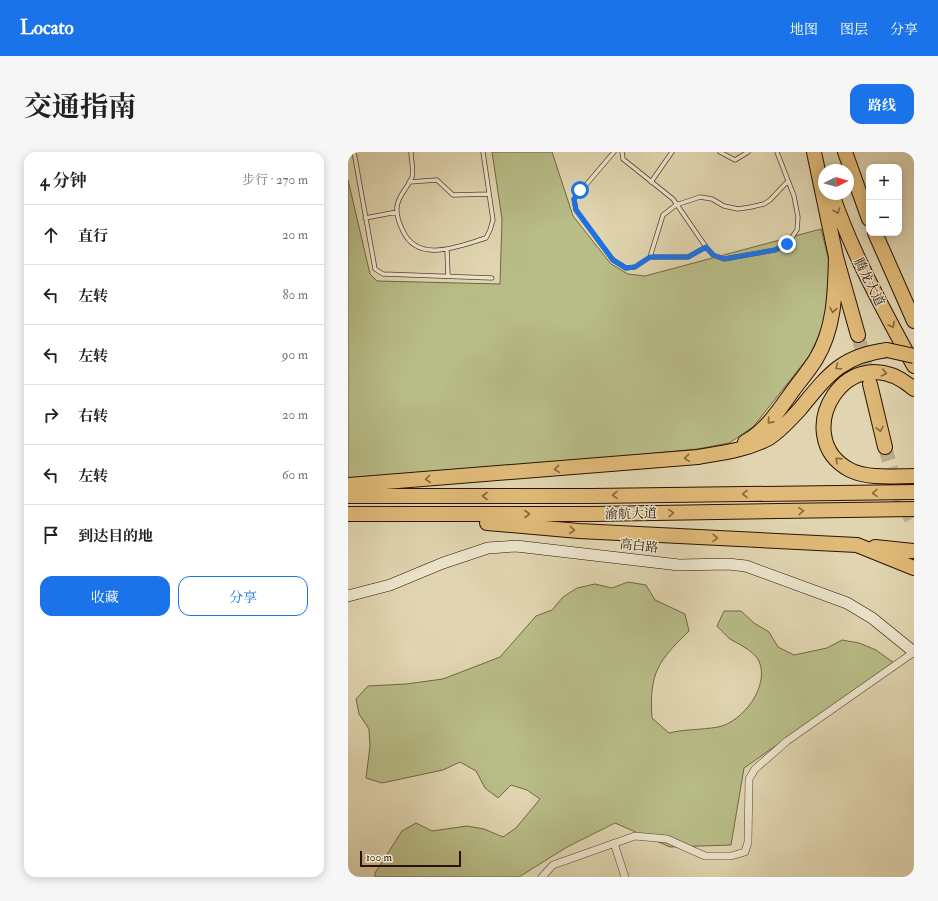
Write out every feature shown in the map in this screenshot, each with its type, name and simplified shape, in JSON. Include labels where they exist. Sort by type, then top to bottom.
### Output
[{"type":"highway","points":[[814,152],[830,233],[858,335]]},
{"type":"highway","points":[[817,152],[821,164]]},
{"type":"highway","points":[[845,152],[866,212]]},
{"type":"highway","name":"腾龙大道","points":[[834,200],[843,228],[859,263],[914,366]]},
{"type":"highway","name":"腾龙大道","points":[[876,236],[914,321]]},
{"type":"highway","points":[[884,256],[914,296]]},
{"type":"highway","points":[[725,453],[749,440],[762,430],[777,413],[817,358],[831,319],[835,299],[836,257]]},
{"type":"highway","points":[[348,485],[690,458],[725,453],[751,446],[770,438],[791,420],[834,370],[850,359],[868,353],[887,350],[914,356]]},
{"type":"highway","points":[[914,389],[907,383],[891,374],[877,371],[860,374],[847,380],[836,390],[827,407],[824,426],[827,445],[835,459],[851,471],[870,475],[914,476]]},
{"type":"highway","points":[[870,384],[885,447]]},
{"type":"highway","name":"渝航大道","points":[[348,496],[600,496],[914,492]]},
{"type":"highway","name":"渝航大道","points":[[348,514],[592,514],[914,509]]},
{"type":"highway","points":[[393,514],[580,531],[857,545],[914,551]]},
{"type":"highway","points":[[857,545],[914,568]]},
{"type":"street","name":"高白路","points":[[348,596],[390,585],[443,563],[488,548],[516,546],[679,565],[728,564],[746,566],[847,603],[872,618],[914,652]]},
{"type":"street","points":[[542,877],[553,865],[635,836],[667,839],[705,856],[731,856],[745,852],[748,842],[750,779],[755,769],[787,741],[914,652]]},
{"type":"street","points":[[614,843],[625,877]]},
{"type":"lane","points":[[354,152],[364,218],[375,269],[382,274],[492,278]]},
{"type":"lane","points":[[411,152],[412,176],[400,195],[397,212],[398,220],[406,238],[414,246],[421,250],[447,249],[486,238],[493,220],[483,152]]},
{"type":"lane","points":[[614,152],[580,190],[574,199],[576,210],[613,260],[626,268],[635,267],[650,257],[688,257],[706,247]]},
{"type":"lane","points":[[622,152],[623,159],[652,182],[676,204],[713,255],[724,259],[775,250],[787,244],[793,238],[797,230],[798,217],[794,196],[777,152]]},
{"type":"lane","points":[[652,182],[672,152]]},
{"type":"lane","points":[[720,152],[735,160],[748,152]]},
{"type":"lane","points":[[409,182],[433,179],[437,180],[453,195],[489,194]]},
{"type":"lane","points":[[650,257],[663,215],[676,204],[700,197],[712,199],[724,206],[738,209],[751,207],[764,204],[770,200],[788,181]]},
{"type":"lane","points":[[364,218],[397,212]]},
{"type":"lane","points":[[447,249],[448,276]]},
{"type":"green space","points":[[492,152],[552,152],[573,216],[611,264],[628,274],[645,276],[821,229],[829,261],[829,298],[825,321],[810,355],[753,427],[729,443],[697,449],[424,476],[348,479],[348,180],[370,274],[377,281],[500,284],[502,219]]},
{"type":"green space","points":[[628,582],[646,585],[655,600],[685,614],[689,631],[663,660],[654,679],[652,690],[652,718],[669,733],[718,727],[727,724],[745,711],[757,692],[761,681],[759,661],[750,651],[730,639],[717,626],[724,611],[741,611],[754,623],[769,632],[778,647],[794,655],[827,648],[842,640],[859,643],[876,650],[894,663],[744,768],[731,845],[670,847],[615,823],[567,847],[519,877],[375,877],[375,873],[402,831],[416,823],[432,831],[467,826],[484,829],[503,837],[516,828],[540,799],[527,790],[511,785],[498,798],[485,788],[476,771],[460,762],[443,770],[382,783],[366,778],[370,746],[369,729],[359,714],[356,699],[368,686],[406,684],[443,679],[500,657],[536,616],[552,610],[563,597],[577,588],[595,584],[612,588]]},
{"type":"tunnel","points":[[858,335],[870,384]]},
{"type":"tunnel","points":[[885,447],[900,500],[914,524]]},
{"type":"route","points":[[580,190],[574,199],[576,210],[613,260],[626,268],[635,267],[650,257],[688,257],[706,247],[713,255],[724,259],[775,250],[787,244]]}]
